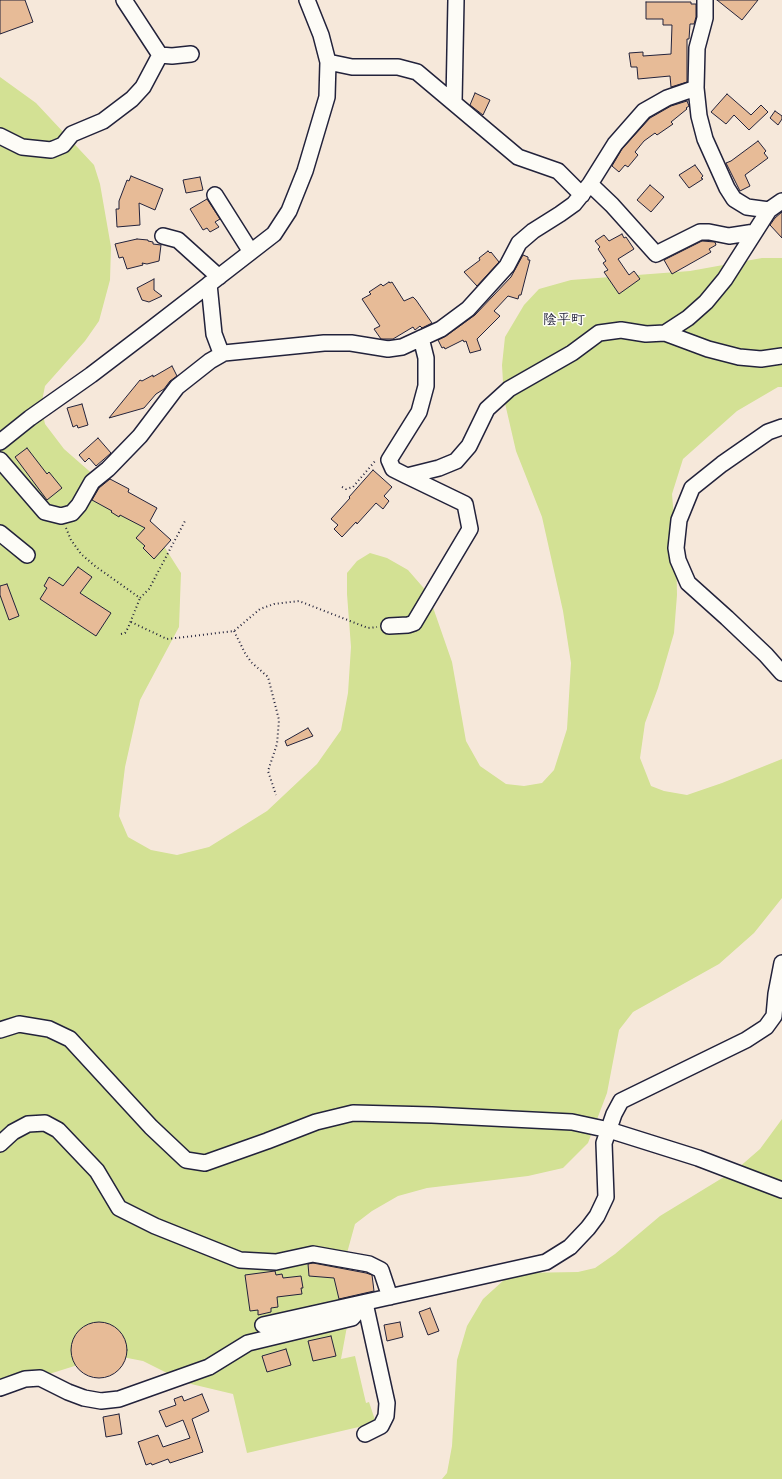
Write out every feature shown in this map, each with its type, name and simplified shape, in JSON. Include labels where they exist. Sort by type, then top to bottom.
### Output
[{"type":"street","points":[[124,0],[160,54],[172,56],[192,54]]},
{"type":"street","points":[[0,442],[30,418],[91,375],[274,234],[289,211],[305,171],[327,97],[328,62],[321,35],[307,0]]},
{"type":"street","points":[[454,102],[456,0]]},
{"type":"street","points":[[705,0],[705,18],[697,48],[696,88],[699,116],[705,139],[727,188],[734,199],[747,207],[768,210]]},
{"type":"street","points":[[0,136],[22,147],[51,150],[63,145],[72,134],[104,121],[132,99],[144,87],[160,54]]},
{"type":"street","points":[[328,62],[352,67],[398,67],[417,72],[518,157],[558,171],[612,206],[656,254],[700,232],[709,232],[729,236],[755,232]]},
{"type":"street","points":[[0,460],[45,512],[61,516],[72,513],[79,505],[92,482],[108,469],[140,436],[177,387],[210,361],[224,353],[324,343],[351,343],[388,349],[402,347],[441,329],[468,309],[507,266],[519,243],[532,231],[574,204],[586,189],[615,144],[644,111],[667,98],[696,88]]},
{"type":"street","points":[[215,195],[251,252]]},
{"type":"street","points":[[665,333],[688,318],[706,302],[724,279],[768,210],[782,201]]},
{"type":"street","points":[[163,236],[178,240],[214,281],[214,334],[220,350],[224,353]]},
{"type":"street","points":[[407,476],[439,468],[456,461],[469,446],[487,409],[509,389],[572,354],[599,333],[621,330],[646,334],[665,333],[708,349],[739,357],[761,359],[782,356]]},
{"type":"street","points":[[389,626],[408,625],[414,623],[470,529],[465,504],[393,469],[389,460],[419,412],[426,386],[426,358],[421,338]]},
{"type":"street","points":[[782,427],[768,432],[722,464],[692,488],[679,520],[676,548],[678,560],[688,582],[782,673]]},
{"type":"street","points":[[0,533],[27,555]]},
{"type":"street","points":[[263,1325],[546,1262],[570,1247],[597,1216],[606,1197],[604,1143],[614,1114],[621,1101],[746,1040],[766,1027],[774,1016],[776,994],[782,963]]},
{"type":"street","points":[[0,1030],[19,1024],[49,1029],[70,1039],[151,1126],[186,1160],[205,1163],[267,1142],[316,1122],[353,1112],[572,1122],[609,1130],[698,1158],[782,1190]]},
{"type":"street","points":[[0,1144],[13,1132],[28,1124],[45,1123],[58,1130],[97,1171],[119,1208],[155,1226],[240,1260],[276,1262],[313,1254],[369,1264],[381,1270],[390,1297]]},
{"type":"street","points":[[0,1388],[25,1379],[40,1378],[84,1398],[101,1401],[119,1399],[209,1367],[248,1343],[352,1318],[364,1303]]},
{"type":"street","points":[[364,1303],[387,1403],[386,1416],[381,1426],[365,1434]]},
{"type":"path","points":[[342,487],[346,489],[353,486],[377,459],[389,460]]},
{"type":"path","points":[[61,516],[71,540],[81,554],[95,566],[140,598]]},
{"type":"path","points":[[121,634],[125,633],[140,598],[149,589],[186,521]]},
{"type":"path","points":[[131,622],[167,639],[234,631],[260,608],[274,604],[299,601],[368,628],[389,626]]},
{"type":"path","points":[[234,631],[251,662],[268,677],[279,720],[277,744],[268,771],[276,795]]},
{"type":"green space","points":[[0,77],[36,103],[94,165],[100,184],[111,247],[110,280],[99,321],[85,341],[45,386],[41,406],[45,424],[64,449],[120,498],[160,540],[181,573],[179,627],[140,700],[125,767],[119,816],[128,837],[151,850],[177,855],[209,847],[267,811],[317,764],[341,730],[348,693],[351,647],[347,573],[357,561],[370,553],[387,558],[408,570],[428,593],[452,662],[466,741],[480,766],[506,784],[524,786],[542,783],[554,770],[567,729],[571,663],[563,611],[542,517],[516,451],[504,399],[502,365],[505,337],[524,305],[539,289],[571,280],[690,271],[762,258],[782,258],[782,387],[778,387],[737,411],[683,459],[672,494],[676,542],[677,595],[674,633],[658,688],[645,723],[640,758],[651,786],[664,791],[687,795],[782,759],[782,898],[754,933],[719,964],[633,1012],[619,1030],[607,1093],[588,1143],[563,1168],[528,1176],[427,1188],[398,1196],[372,1211],[355,1224],[347,1253],[350,1310],[341,1359],[355,1356],[366,1403],[369,1402],[376,1423],[247,1453],[233,1394],[187,1383],[143,1361],[117,1356],[84,1363],[46,1375],[0,1382]]},
{"type":"green space","points":[[782,1119],[782,1479],[442,1479],[447,1473],[452,1446],[457,1360],[467,1326],[483,1299],[505,1279],[518,1273],[578,1272],[595,1268],[615,1254],[660,1216],[737,1169],[760,1149]]},
{"type":"building","points":[[0,0],[25,0],[33,22],[0,34]]},
{"type":"building","points":[[717,0],[758,0],[742,20]]},
{"type":"building","points":[[646,2],[691,2],[691,4],[696,4],[696,17],[694,24],[690,24],[689,39],[687,39],[687,82],[671,87],[670,76],[638,79],[637,67],[631,67],[629,53],[643,52],[643,56],[671,54],[672,25],[663,25],[663,19],[646,19]]},
{"type":"building","points":[[475,93],[490,100],[483,115],[470,105]]},
{"type":"building","points":[[727,94],[751,115],[761,105],[768,112],[749,130],[734,115],[726,124],[711,112]]},
{"type":"building","points":[[687,101],[689,106],[671,122],[673,124],[657,135],[655,133],[644,141],[635,152],[638,155],[628,167],[625,165],[619,172],[612,166],[622,149],[650,118],[671,106]]},
{"type":"building","points":[[775,111],[782,116],[782,119],[778,125],[770,118]]},
{"type":"building","points":[[758,141],[766,151],[764,153],[768,158],[745,175],[750,186],[740,191],[726,163]]},
{"type":"building","points":[[695,165],[703,176],[701,178],[703,179],[689,188],[679,175]]},
{"type":"building","points":[[131,176],[163,189],[155,210],[139,203],[140,225],[117,227],[116,209],[119,209],[119,201],[127,180],[129,181]]},
{"type":"building","points":[[200,177],[203,190],[186,193],[183,180]]},
{"type":"building","points":[[650,185],[664,197],[651,212],[637,200]]},
{"type":"building","points":[[207,199],[220,219],[215,222],[219,227],[210,232],[207,228],[203,230],[190,209]]},
{"type":"building","points":[[782,212],[782,238],[770,225]]},
{"type":"building","points":[[622,234],[624,238],[626,237],[634,249],[618,259],[629,275],[634,271],[640,279],[619,294],[604,272],[608,270],[603,263],[606,261],[598,249],[600,247],[595,241],[604,235],[609,241]]},
{"type":"building","points":[[137,239],[148,240],[153,242],[153,244],[161,245],[159,261],[147,264],[142,263],[143,265],[127,269],[123,257],[119,258],[115,244]]},
{"type":"building","points":[[702,241],[715,242],[716,245],[709,249],[711,252],[672,274],[664,260]]},
{"type":"building","points":[[488,251],[490,253],[491,252],[499,262],[477,286],[464,272],[480,260],[479,258]]},
{"type":"building","points":[[523,255],[528,257],[528,260],[530,260],[521,295],[519,295],[518,299],[508,296],[494,311],[500,316],[477,339],[481,350],[470,353],[466,341],[464,342],[463,340],[445,349],[444,347],[442,348],[438,340],[475,315],[511,277]]},
{"type":"building","points":[[154,279],[154,290],[162,296],[149,302],[142,300],[137,288]]},
{"type":"building","points":[[389,282],[392,282],[404,301],[413,297],[432,323],[422,328],[420,326],[415,330],[413,327],[393,339],[381,339],[374,329],[380,326],[362,299],[371,294],[369,292],[381,284],[383,286]]},
{"type":"building","points":[[172,366],[177,376],[170,381],[164,389],[156,394],[144,408],[109,418],[140,380],[142,381],[153,375],[153,377]]},
{"type":"building","points":[[82,404],[88,425],[78,428],[77,425],[73,427],[67,408]]},
{"type":"building","points":[[98,438],[111,453],[96,466],[89,458],[85,462],[79,455]]},
{"type":"building","points":[[27,448],[47,474],[49,472],[62,488],[47,500],[15,457]]},
{"type":"building","points":[[373,470],[392,487],[384,496],[389,501],[383,509],[376,503],[357,524],[356,522],[342,537],[334,529],[338,525],[331,519]]},
{"type":"building","points":[[110,479],[129,489],[128,492],[157,508],[150,521],[171,540],[154,559],[143,548],[145,546],[136,538],[145,528],[120,515],[119,517],[111,512],[112,511],[92,500],[99,488]]},
{"type":"building","points":[[78,567],[92,577],[80,593],[111,613],[96,636],[40,599],[47,588],[44,586],[49,577],[63,586]]},
{"type":"building","points":[[7,584],[19,616],[9,620],[0,595],[0,586]]},
{"type":"building","points":[[308,728],[313,736],[287,746],[285,741]]},
{"type":"building","points":[[313,1263],[372,1275],[374,1291],[339,1299],[334,1278],[309,1276],[308,1264]]},
{"type":"building","points":[[275,1271],[276,1275],[282,1274],[283,1278],[301,1276],[303,1288],[301,1288],[302,1294],[277,1297],[278,1307],[271,1308],[271,1312],[258,1315],[258,1310],[250,1311],[245,1275]]},
{"type":"building","points":[[430,1308],[439,1331],[428,1335],[419,1312]]},
{"type":"building","points":[[99,1322],[114,1327],[122,1335],[127,1350],[122,1365],[114,1373],[99,1378],[84,1373],[76,1365],[71,1350],[76,1335],[84,1327]]},
{"type":"building","points":[[400,1322],[403,1337],[387,1341],[384,1325]]},
{"type":"building","points":[[331,1336],[336,1356],[313,1361],[308,1341]]},
{"type":"building","points":[[286,1349],[291,1365],[267,1372],[262,1356]]},
{"type":"building","points":[[202,1394],[209,1411],[192,1419],[203,1452],[170,1463],[168,1459],[152,1465],[151,1463],[146,1465],[138,1442],[158,1435],[163,1447],[190,1438],[183,1420],[166,1427],[159,1411],[176,1405],[174,1399],[182,1396],[184,1401]]},
{"type":"building","points":[[119,1414],[122,1434],[106,1437],[103,1417]]},
{"type":"district","name":"陰平町","points":[[564,320]]}]
